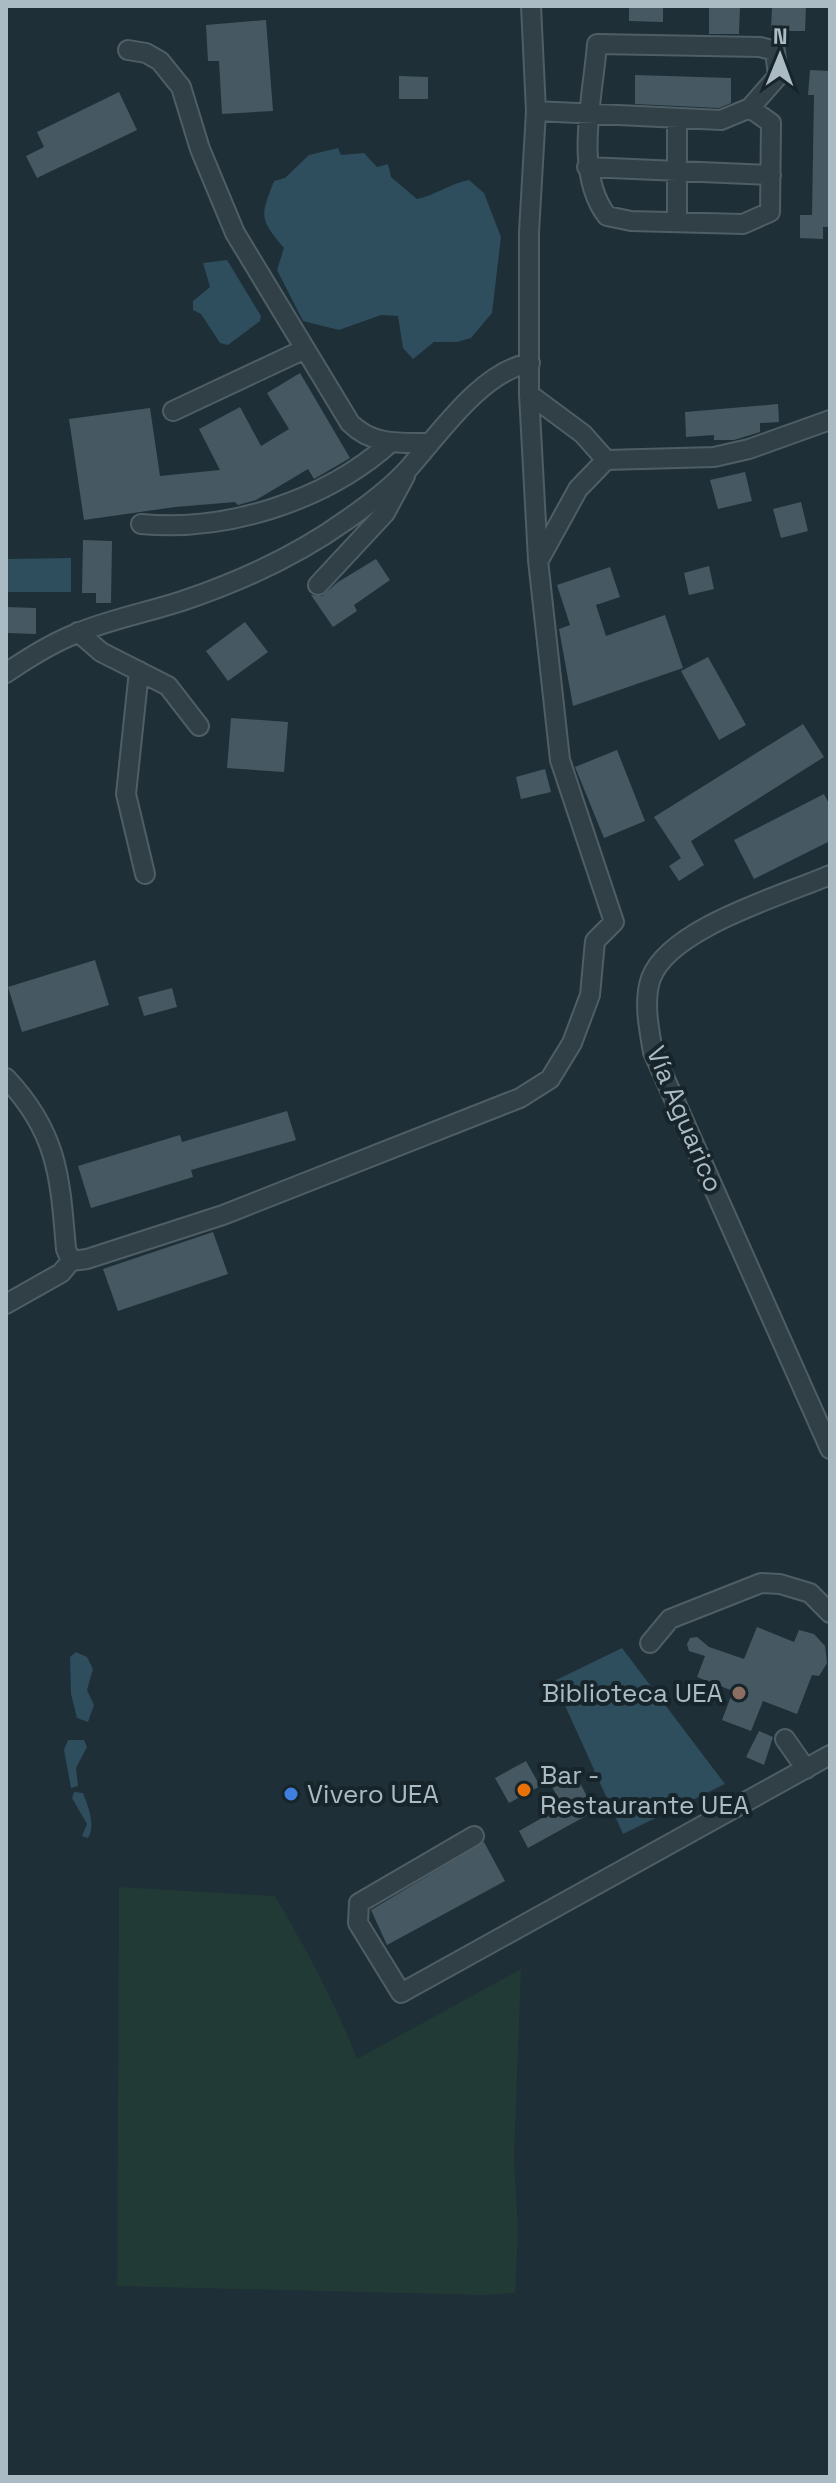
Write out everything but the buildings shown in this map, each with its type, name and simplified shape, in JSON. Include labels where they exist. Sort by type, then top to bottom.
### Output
[{"type":"street","points":[[6,1304],[61,1273],[71,1261],[87,1259],[223,1215],[520,1098],[550,1079],[572,1043],[590,995],[595,941],[614,922],[560,760],[538,560],[529,394],[529,232],[536,111],[531,6]]},
{"type":"street","points":[[536,111],[592,114],[721,120],[750,108],[778,76],[775,51],[760,47],[597,44],[592,114],[587,167],[594,198],[607,216],[743,224],[770,212],[771,123],[750,108]]},
{"type":"street","points":[[128,50],[146,53],[160,61],[181,87],[200,149],[235,233],[350,423],[370,438],[390,443],[427,443]]},
{"type":"street","points":[[677,118],[677,222]]},
{"type":"street","points":[[587,167],[771,175]]},
{"type":"street","points":[[173,411],[305,349]]},
{"type":"street","points":[[318,585],[385,513],[407,470],[427,443],[498,373],[530,363]]},
{"type":"street","points":[[529,394],[583,434],[606,460]]},
{"type":"street","points":[[538,560],[578,489],[606,460],[714,457],[749,449],[830,420]]},
{"type":"street","points":[[141,524],[176,527],[212,524],[267,508],[323,489],[348,476],[390,443]]},
{"type":"street","points":[[6,673],[46,647],[78,632],[185,600],[268,568],[351,518],[407,470]]},
{"type":"street","points":[[78,632],[101,652],[168,686],[199,726]]},
{"type":"street","points":[[139,671],[126,794],[145,874]]},
{"type":"street","name":"Vía Aguarico","points":[[830,875],[689,935],[661,958],[650,982],[647,1017],[653,1052],[830,1449]]},
{"type":"street","points":[[6,1078],[36,1113],[53,1147],[60,1172],[66,1249],[71,1261]]},
{"type":"street","points":[[650,1643],[670,1619],[761,1583],[780,1584],[810,1593],[830,1613]]},
{"type":"street","points":[[785,1739],[806,1769]]},
{"type":"street","points":[[474,1836],[359,1903],[358,1923],[401,1993],[830,1755]]},
{"type":"green space","points":[[119,1887],[275,1896],[319,1976],[357,2059],[521,1969],[514,2157],[518,2231],[515,2293],[484,2295],[117,2286]]},
{"type":"water","points":[[338,148],[341,155],[364,153],[377,167],[388,164],[391,177],[417,199],[469,180],[484,193],[501,237],[492,313],[471,338],[457,342],[434,342],[413,359],[403,348],[398,316],[381,315],[339,330],[303,321],[277,270],[284,248],[266,223],[264,210],[274,181],[285,178],[309,155]]},
{"type":"water","points":[[227,260],[261,316],[260,321],[228,345],[220,343],[201,314],[193,310],[193,301],[210,287],[203,263]]},
{"type":"water","points":[[71,558],[71,592],[6,592],[6,559]]},
{"type":"water","points":[[622,1648],[725,1784],[623,1834],[554,1681]]},
{"type":"water","points":[[76,1652],[87,1657],[93,1669],[87,1690],[94,1705],[88,1722],[77,1718],[71,1694],[70,1657]]},
{"type":"water","points":[[68,1740],[84,1740],[87,1747],[76,1768],[78,1786],[71,1788],[64,1750]]},
{"type":"water","points":[[74,1792],[83,1793],[89,1810],[91,1827],[88,1838],[82,1836],[87,1824],[72,1798]]},
{"type":"place","name":"Biblioteca UEA","points":[[739,1693]]},
{"type":"place","name":"Bar - Restaurante UEA","points":[[524,1790]]},
{"type":"place","name":"Vivero UEA","points":[[291,1794]]}]
